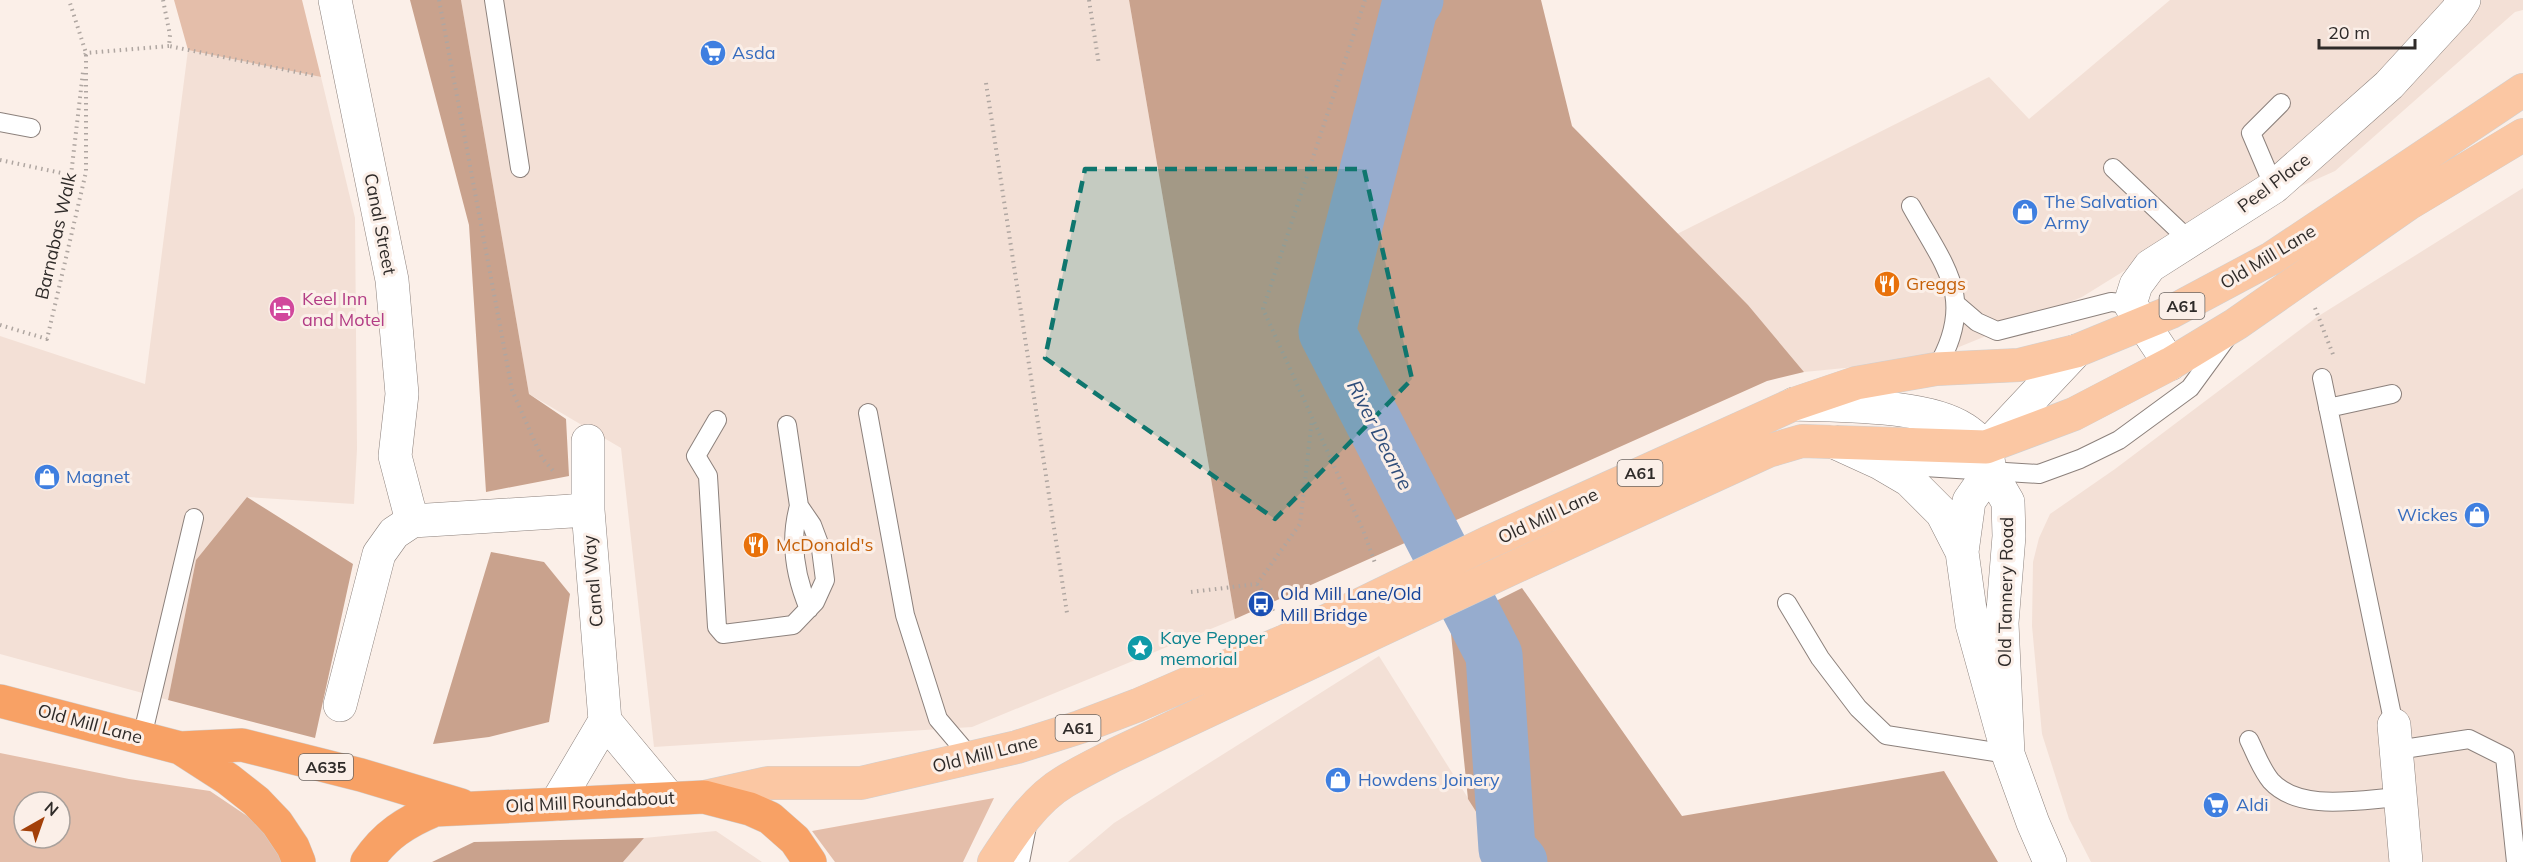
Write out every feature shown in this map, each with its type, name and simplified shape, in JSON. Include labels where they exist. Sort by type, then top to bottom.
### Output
[{"type":"highway","name":"Old Mill Lane","points":[[0,700],[180,748],[228,779],[256,801],[277,823],[293,847],[299,862]]},
{"type":"highway","name":"Old Mill Lane","points":[[180,748],[242,745],[361,775],[469,807]]},
{"type":"highway","name":"Old Mill Roundabout","points":[[367,862],[379,845],[412,819],[435,810],[704,797],[750,809],[770,818],[795,840],[810,862]]},
{"type":"main road","name":"Old Mill Lane","points":[[704,797],[768,783],[861,783],[972,759],[1080,728],[1285,641],[1487,543],[1794,404],[1856,383],[1936,369],[2019,365],[2049,360],[2076,351],[2137,315],[2272,258],[2523,90]]},
{"type":"main road","name":"Old Mill Lane","points":[[1038,804],[1063,782],[1114,755],[1768,451],[1802,441],[1834,442],[1988,459],[2170,364],[2236,324],[2408,204],[2523,135]]},
{"type":"main road","name":"A61","points":[[994,862],[1038,804]]},
{"type":"street","name":"Canal Street","points":[[335,0],[392,279],[402,394],[395,456],[412,521]]},
{"type":"street","name":"Peel Place","points":[[2137,315],[2136,285],[2150,266],[2274,187],[2389,85],[2456,12],[2464,0]]},
{"type":"street","points":[[2137,315],[2170,364]]},
{"type":"street","name":"Old Tannery Road","points":[[2050,862],[2008,754],[1972,624],[1962,552],[1969,501],[1988,459],[2076,351]]},
{"type":"street","name":"Old Tannery Road","points":[[1794,404],[1869,408],[1931,415],[1964,428],[1988,459],[2008,502],[2009,536],[2002,624],[2008,754]]},
{"type":"street","name":"Canal Way","points":[[588,441],[588,510],[605,721]]},
{"type":"street","name":"Old Tannery Road","points":[[1834,442],[1880,462],[1909,480],[1942,513],[1962,552]]},
{"type":"street","points":[[340,705],[379,554],[394,532],[412,521],[588,510]]},
{"type":"street","points":[[556,804],[605,721],[669,798]]},
{"type":"street","points":[[2396,737],[2406,862]]},
{"type":"lane","points":[[494,0],[520,168]]},
{"type":"lane","points":[[2274,187],[2251,133],[2281,103]]},
{"type":"lane","points":[[0,122],[31,128]]},
{"type":"lane","points":[[2113,168],[2191,242]]},
{"type":"lane","points":[[1911,206],[1952,279],[1956,304],[1956,323],[1948,348],[1936,369]]},
{"type":"lane","points":[[1956,304],[1977,322],[1997,331],[2111,302],[2137,315]]},
{"type":"lane","points":[[1988,459],[2039,474],[2080,459],[2119,440],[2190,388],[2236,324]]},
{"type":"lane","points":[[2322,378],[2396,737],[2469,739],[2505,757],[2516,862]]},
{"type":"lane","points":[[2328,408],[2392,394]]},
{"type":"lane","points":[[868,413],[908,625],[938,719],[972,759]]},
{"type":"lane","points":[[717,420],[696,456],[708,476],[719,632],[723,634],[793,625],[815,602],[825,580],[821,549],[812,525],[799,506]]},
{"type":"lane","points":[[787,425],[799,506],[794,523],[797,576],[809,609]]},
{"type":"lane","points":[[142,737],[194,518]]},
{"type":"lane","points":[[1787,603],[1820,658],[1858,708],[1886,735],[2008,754]]},
{"type":"lane","points":[[2249,740],[2272,782],[2290,795],[2315,802],[2401,797]]},
{"type":"lane","points":[[1020,862],[1038,804]]},
{"type":"path","name":"Barnabas Walk","points":[[0,325],[47,339],[86,172],[86,53],[69,0]]},
{"type":"path","points":[[163,0],[170,34],[169,46]]},
{"type":"path","points":[[439,0],[512,390],[542,458],[588,510]]},
{"type":"path","points":[[1089,0],[1100,65]]},
{"type":"path","points":[[1363,530],[1263,309],[1365,0]]},
{"type":"path","points":[[86,53],[169,46],[353,84]]},
{"type":"path","name":"Barnabas Walk","points":[[0,160],[71,175],[86,53]]},
{"type":"path","points":[[986,83],[1067,613]]},
{"type":"path","points":[[2308,272],[2317,317],[2336,360]]},
{"type":"path","points":[[1191,592],[1257,584],[1300,524],[1312,418]]},
{"type":"path","points":[[1257,584],[1268,598],[1276,621]]},
{"type":"highlighted area","points":[[1085,169],[1364,169],[1412,379],[1275,519],[1045,358]]},
{"type":"shaded area","points":[[174,0],[302,0],[321,77],[188,50]]},
{"type":"shaded area","points":[[410,0],[461,0],[529,394],[566,419],[569,476],[486,492],[469,225]]},
{"type":"shaded area","points":[[461,0],[1129,0],[1235,619],[972,727],[654,747],[621,448],[529,394]]},
{"type":"shaded area","points":[[1129,0],[1541,0],[1572,126],[1748,305],[1804,372],[1767,381],[1235,619]]},
{"type":"shaded area","points":[[2170,0],[2523,0],[2523,10],[2515,12],[2335,171],[2153,253],[2082,297],[1927,360],[1804,372],[1748,305],[1677,234],[1989,77],[2029,119]]},
{"type":"shaded area","points":[[188,50],[321,77],[355,218],[357,449],[354,504],[247,497],[196,560],[168,700],[0,654],[0,336],[145,384]]},
{"type":"shaded area","points":[[2523,188],[2523,862],[2091,862],[2069,819],[2042,734],[2032,626],[2033,562],[2039,538],[2050,514],[2115,469],[2317,317]]},
{"type":"shaded area","points":[[247,497],[353,564],[315,738],[168,700],[196,560]]},
{"type":"shaded area","points":[[491,552],[544,562],[570,594],[549,722],[489,737],[433,744]]},
{"type":"shaded area","points":[[1522,588],[1682,816],[1944,771],[1998,862],[1508,862],[1468,799],[1450,624]]},
{"type":"shaded area","points":[[1379,656],[1508,862],[1068,862],[1114,823]]},
{"type":"shaded area","points":[[0,753],[129,779],[210,791],[262,826],[289,862],[0,862]]},
{"type":"shaded area","points":[[994,798],[963,862],[835,862],[812,831]]},
{"type":"shaded area","points":[[716,831],[762,862],[623,862],[644,838]]},
{"type":"shaded area","points":[[644,838],[623,862],[432,862],[474,842]]},
{"type":"waterway","name":"River Dearne","points":[[1415,0],[1409,9],[1327,332],[1494,655],[1507,849],[1519,862]]},
{"type":"place","name":"Asda","points":[[713,53]]},
{"type":"place","name":"The Salvation Army","points":[[2025,212]]},
{"type":"place","name":"Greggs","points":[[1887,284]]},
{"type":"place","name":"Keel Inn and Motel","points":[[282,309]]},
{"type":"place","name":"Magnet","points":[[47,477]]},
{"type":"place","name":"Wickes","points":[[2477,515]]},
{"type":"place","name":"McDonald's","points":[[756,545]]},
{"type":"place","name":"Old Mill Lane/Old Mill Bridge","points":[[1261,604]]},
{"type":"place","name":"Kaye Pepper memorial","points":[[1140,648]]},
{"type":"place","name":"Howdens Joinery","points":[[1338,780]]},
{"type":"place","name":"Aldi","points":[[2216,805]]}]
